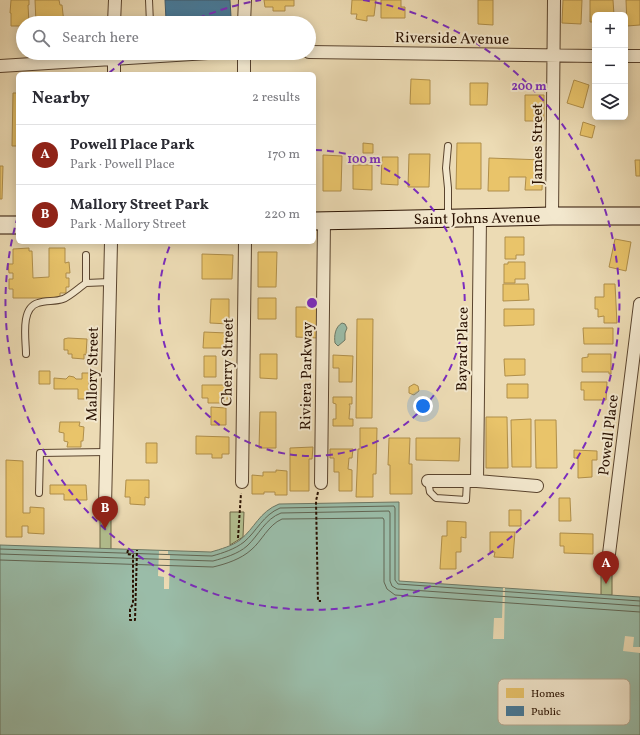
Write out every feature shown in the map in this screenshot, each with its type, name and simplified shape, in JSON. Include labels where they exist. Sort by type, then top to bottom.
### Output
[{"type":"main road","name":"Saint Johns Avenue","points":[[319,221],[552,216],[640,216]]},
{"type":"main road","points":[[0,225],[16,225]]},
{"type":"street","points":[[114,16],[115,0]]},
{"type":"street","points":[[244,16],[245,0]]},
{"type":"street","name":"James Street","points":[[552,216],[554,0]]},
{"type":"street","name":"Riverside Avenue","points":[[316,52],[592,56]]},
{"type":"street","points":[[628,56],[640,56]]},
{"type":"street","points":[[0,66],[68,60]]},
{"type":"street","points":[[114,60],[114,72]]},
{"type":"street","points":[[244,60],[244,72]]},
{"type":"street","name":"Bayard Place","points":[[472,481],[480,218]]},
{"type":"street","name":"Riviera Parkway","points":[[319,221],[321,483]]},
{"type":"street","name":"Mallory Street","points":[[105,506],[111,244]]},
{"type":"street","name":"Cherry Street","points":[[242,482],[245,244]]},
{"type":"street","name":"Powell Place","points":[[607,570],[638,339],[640,305]]},
{"type":"street","points":[[428,481],[472,481],[537,486]]},
{"type":"lane","points":[[149,0],[150,16]]},
{"type":"lane","points":[[448,146],[446,168],[448,188],[448,219]]},
{"type":"lane","points":[[86,255],[86,283]]},
{"type":"lane","points":[[26,354],[26,316],[29,309],[35,303],[47,300],[63,299],[86,283],[110,282]]},
{"type":"lane","points":[[39,493],[40,453],[106,452]]},
{"type":"lane","points":[[428,481],[430,492],[436,498],[466,500],[472,481]]},
{"type":"path","points":[[238,538],[242,482]]},
{"type":"path","points":[[316,501],[318,601]]},
{"type":"path","points":[[128,550],[127,554],[134,555],[133,604],[130,609],[130,620],[135,620],[137,550]]},
{"type":"shaded area","points":[[100,508],[111,509],[111,549],[100,549]]},
{"type":"shaded area","points":[[230,512],[244,512],[243,537],[230,545]]},
{"type":"shaded area","points":[[601,573],[612,574],[612,595],[601,595]]},
{"type":"water","points":[[342,323],[345,324],[347,328],[345,340],[338,346],[335,343],[336,329]]},
{"type":"water","points":[[399,502],[399,581],[640,597],[640,735],[0,735],[0,545],[211,552],[230,546],[240,540],[267,511],[279,504]]},
{"type":"pier","points":[[159,551],[168,551],[168,555],[170,555],[169,589],[164,589],[164,577],[158,576]]},
{"type":"pier","points":[[503,588],[505,588],[504,639],[493,639],[494,618],[502,618]]},
{"type":"pier","points":[[625,636],[634,637],[633,647],[640,647],[640,653],[623,651]]},
{"type":"building: Homes","points":[[11,0],[29,0],[29,16],[16,16],[16,26],[11,26]]},
{"type":"building: Homes","points":[[35,0],[59,0],[60,5],[62,5],[63,16],[36,16]]},
{"type":"building: Homes","points":[[264,0],[294,0],[294,6],[285,6],[285,11],[273,11],[273,7],[265,7]]},
{"type":"building: Homes","points":[[352,0],[376,0],[374,16],[367,16],[367,21],[356,19],[357,14],[351,14]]},
{"type":"building: Homes","points":[[381,0],[401,0],[401,7],[405,7],[405,18],[381,18]]},
{"type":"building: Homes","points":[[478,0],[493,0],[493,25],[478,24]]},
{"type":"building: Homes","points":[[563,0],[582,0],[581,24],[562,23]]},
{"type":"building: Homes","points":[[590,0],[613,0],[614,12],[592,12],[592,22],[590,22]]},
{"type":"building: Homes","points":[[626,0],[640,0],[640,25],[628,26],[628,12],[626,12]]},
{"type":"building: Homes","points":[[411,79],[430,80],[430,104],[410,104]]},
{"type":"building: Homes","points":[[574,80],[589,85],[583,108],[567,103]]},
{"type":"building: Homes","points":[[470,83],[488,83],[487,105],[470,105]]},
{"type":"building: Homes","points":[[13,93],[16,93],[16,146],[12,146]]},
{"type":"building: Homes","points":[[525,95],[544,95],[544,121],[525,121]]},
{"type":"building: Homes","points":[[583,122],[595,126],[592,138],[580,135]]},
{"type":"building: Homes","points":[[363,143],[373,144],[373,153],[363,153]]},
{"type":"building: Homes","points":[[457,143],[481,143],[481,189],[456,189]]},
{"type":"building: Homes","points":[[409,154],[430,154],[429,187],[408,187]]},
{"type":"building: Homes","points":[[323,155],[342,156],[341,191],[323,191]]},
{"type":"building: Homes","points":[[382,157],[398,157],[398,185],[381,184]]},
{"type":"building: Homes","points":[[489,158],[543,160],[542,190],[525,190],[526,177],[509,177],[509,191],[488,191]]},
{"type":"building: Homes","points":[[635,160],[640,160],[640,176],[636,176]]},
{"type":"building: Homes","points":[[353,165],[372,165],[372,190],[353,189]]},
{"type":"building: Homes","points":[[0,166],[3,166],[2,199],[0,199]]},
{"type":"building: Homes","points":[[505,237],[524,237],[524,255],[516,255],[516,259],[505,259]]},
{"type":"building: Homes","points":[[615,239],[631,242],[626,271],[609,267]]},
{"type":"building: Homes","points":[[29,248],[29,251],[32,251],[33,278],[49,277],[49,248],[65,248],[65,263],[69,262],[70,273],[66,273],[66,278],[69,278],[69,287],[66,287],[66,293],[60,293],[60,298],[13,298],[13,289],[9,289],[9,279],[13,279],[13,273],[9,273],[8,264],[13,264],[13,249]]},
{"type":"building: Homes","points":[[258,252],[277,252],[276,287],[258,287]]},
{"type":"building: Homes","points":[[202,254],[233,255],[232,279],[202,279]]},
{"type":"building: Homes","points":[[508,262],[525,262],[525,279],[515,279],[515,283],[504,283],[504,264],[508,264]]},
{"type":"building: Homes","points":[[503,284],[528,284],[529,300],[503,301]]},
{"type":"building: Homes","points":[[604,284],[615,284],[617,323],[604,323],[604,316],[598,317],[598,309],[595,309],[595,297],[604,297]]},
{"type":"building: Homes","points":[[258,298],[276,298],[276,319],[258,319]]},
{"type":"building: Homes","points":[[211,299],[229,299],[229,324],[210,323]]},
{"type":"building: Homes","points":[[296,307],[318,307],[318,338],[296,337]]},
{"type":"building: Homes","points":[[504,309],[534,309],[534,325],[504,326]]},
{"type":"building: Homes","points":[[357,319],[373,319],[372,418],[356,418]]},
{"type":"building: Homes","points":[[583,328],[613,328],[613,344],[584,344]]},
{"type":"building: Homes","points":[[204,332],[227,333],[226,348],[203,348]]},
{"type":"building: Homes","points":[[64,339],[87,339],[86,355],[84,354],[84,359],[72,358],[72,354],[68,354],[68,350],[64,350]]},
{"type":"building: Homes","points":[[260,354],[277,354],[277,379],[260,378]]},
{"type":"building: Homes","points":[[588,354],[611,354],[611,374],[609,374],[609,372],[582,372],[582,358],[588,357]]},
{"type":"building: Homes","points":[[333,355],[353,356],[352,382],[339,382],[339,368],[333,368]]},
{"type":"building: Homes","points":[[204,356],[216,356],[216,377],[204,377]]},
{"type":"building: Homes","points":[[504,359],[525,359],[525,375],[505,376]]},
{"type":"building: Homes","points":[[39,371],[50,371],[50,384],[39,384]]},
{"type":"building: Homes","points":[[82,373],[89,373],[88,399],[78,399],[78,389],[54,389],[54,378],[66,379],[69,376],[76,379],[82,379]]},
{"type":"building: Homes","points":[[581,382],[607,382],[606,400],[584,400],[584,390],[581,390]]},
{"type":"building: Homes","points":[[414,384],[418,386],[419,391],[414,395],[409,393],[409,387]]},
{"type":"building: Homes","points":[[507,384],[528,384],[528,398],[507,398]]},
{"type":"building: Homes","points":[[202,385],[229,385],[228,399],[224,399],[224,403],[208,403],[208,398],[202,398]]},
{"type":"building: Homes","points":[[333,397],[352,397],[352,404],[349,404],[349,419],[353,419],[353,426],[333,426],[333,419],[336,419],[336,404],[333,403]]},
{"type":"building: Homes","points":[[211,407],[226,408],[226,425],[211,425]]},
{"type":"building: Homes","points":[[260,412],[276,412],[276,448],[259,448]]},
{"type":"building: Homes","points":[[486,417],[507,417],[508,468],[486,468]]},
{"type":"building: Homes","points":[[531,419],[531,467],[512,467],[511,420]]},
{"type":"building: Homes","points":[[535,420],[556,420],[557,468],[536,468]]},
{"type":"building: Homes","points":[[60,422],[80,422],[79,426],[84,427],[81,447],[67,447],[68,442],[64,441],[64,433],[59,432]]},
{"type":"building: Homes","points":[[360,428],[377,428],[376,474],[373,474],[373,497],[356,497],[358,449],[360,449]]},
{"type":"building: Homes","points":[[196,436],[229,437],[229,454],[222,454],[222,458],[212,458],[212,454],[196,454]]},
{"type":"building: Homes","points":[[389,438],[410,438],[409,464],[412,464],[412,494],[390,494],[390,465],[388,465]]},
{"type":"building: Homes","points":[[416,438],[460,438],[459,461],[416,460]]},
{"type":"building: Homes","points":[[146,443],[157,443],[157,463],[146,463]]},
{"type":"building: Homes","points":[[313,447],[312,459],[309,459],[309,491],[290,491],[290,448]]},
{"type":"building: Homes","points":[[330,449],[353,449],[352,458],[349,458],[348,469],[352,470],[352,491],[339,491],[339,472],[334,472],[334,458],[330,458]]},
{"type":"building: Homes","points":[[574,450],[597,451],[597,460],[592,460],[592,477],[578,478],[578,458],[574,458]]},
{"type":"building: Homes","points":[[6,460],[23,461],[23,513],[30,513],[30,507],[44,508],[44,534],[28,533],[28,526],[22,526],[22,537],[6,537]]},
{"type":"building: Homes","points":[[276,470],[287,471],[287,495],[275,495],[275,492],[252,494],[252,475],[263,476],[263,472],[276,472]]},
{"type":"building: Homes","points":[[126,480],[149,480],[149,498],[145,497],[145,505],[130,504],[130,497],[125,497]]},
{"type":"building: Homes","points":[[50,485],[86,485],[87,500],[64,500],[64,494],[50,494]]},
{"type":"building: Homes","points":[[559,498],[570,498],[571,521],[559,521]]},
{"type":"building: Homes","points":[[509,510],[521,510],[521,526],[509,526]]},
{"type":"building: Homes","points":[[447,521],[466,522],[466,538],[461,537],[461,552],[456,552],[456,569],[440,569],[442,536],[447,536]]},
{"type":"building: Homes","points":[[490,532],[515,532],[513,558],[494,557],[495,552],[490,552]]},
{"type":"building: Homes","points":[[560,533],[593,534],[593,554],[564,553],[564,546],[560,546]]},
{"type":"building: Public","points":[[165,0],[230,0],[231,16],[166,16]]},
{"type":"place","name":"Mallory Street Park","points":[[105,529]]},
{"type":"place","name":"Powell Place Park","points":[[606,584]]}]
